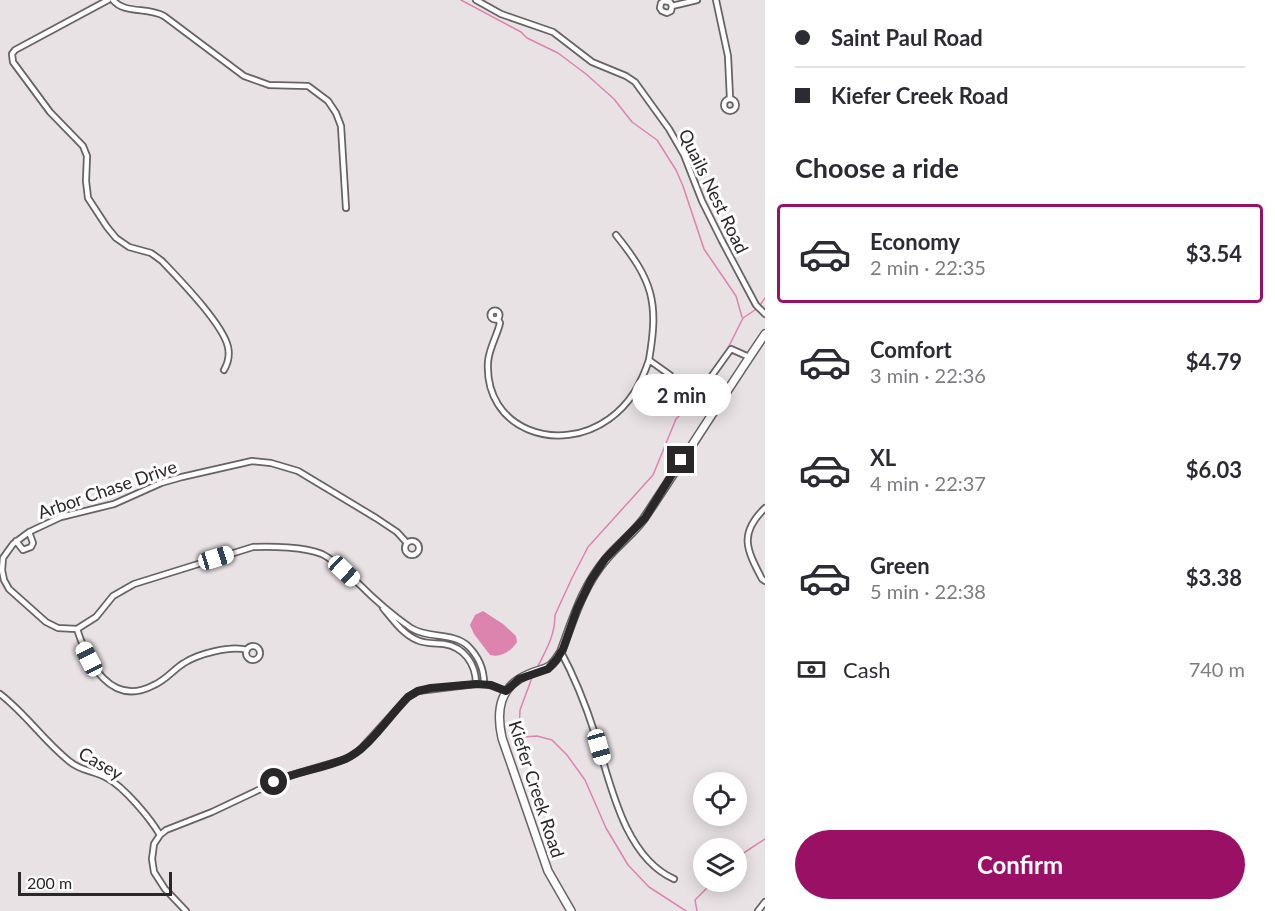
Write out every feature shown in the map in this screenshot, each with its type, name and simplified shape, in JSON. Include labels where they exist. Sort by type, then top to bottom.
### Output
[{"type":"street","points":[[108,0],[15,50],[12,54],[13,62],[50,111],[83,146],[87,156],[88,198],[116,238],[129,247],[152,253],[162,261],[219,328],[228,348],[228,363],[224,370]]},
{"type":"street","points":[[113,0],[123,8],[150,10],[164,16],[252,80],[269,85],[308,86],[322,95],[333,107],[341,126],[346,208]]},
{"type":"street","name":"Quails Nest Road","points":[[476,0],[501,14],[553,32],[592,62],[635,82],[669,129],[684,155],[702,201],[722,241],[756,305],[765,314]]},
{"type":"street","points":[[672,6],[697,0]]},
{"type":"street","points":[[716,0],[728,56],[730,98]]},
{"type":"street","points":[[498,319],[500,323],[488,364],[492,387],[503,414],[522,427],[541,434],[560,436],[573,434],[607,421],[627,403],[641,383],[649,360],[654,330],[653,300],[642,270],[616,235]]},
{"type":"street","points":[[186,911],[165,889],[154,872],[152,853],[154,844],[160,835],[176,825],[212,812],[288,776],[346,759],[360,750],[408,697],[418,691],[484,683],[506,691],[519,679],[548,669],[561,652],[591,580],[605,559],[645,518],[702,427],[765,334]]},
{"type":"street","points":[[649,360],[670,375],[686,398],[692,399],[698,395],[731,349],[750,357]]},
{"type":"street","name":"Arbor Chase Drive","points":[[77,629],[58,628],[46,622],[6,585],[3,575],[3,558],[9,548],[29,532],[61,517],[114,504],[161,483],[252,461],[271,462],[298,471],[376,518],[397,532],[407,543]]},
{"type":"street","points":[[765,508],[754,519],[747,538],[749,553],[765,581]]},
{"type":"street","points":[[16,541],[23,550],[29,549],[33,543],[29,532]]},
{"type":"street","points":[[247,650],[235,649],[200,655],[182,664],[153,686],[127,690],[115,687],[96,672],[82,646],[77,629],[96,617],[113,596],[134,584],[260,547],[304,550],[323,555],[334,562],[410,636],[426,643],[455,647],[474,667],[476,684]]},
{"type":"street","points":[[375,600],[416,630],[429,635],[454,639],[464,644],[481,664],[484,683]]},
{"type":"street","points":[[561,652],[586,709],[620,811],[631,834],[652,865],[662,874],[674,879]]},
{"type":"street","points":[[474,667],[481,664]]},
{"type":"street","name":"Kiefer Creek Road","points":[[506,691],[498,713],[502,738],[548,871],[571,911]]},
{"type":"street","name":"Casey","points":[[0,694],[14,705],[69,761],[108,778],[116,784],[152,820],[160,835]]},
{"type":"street","points":[[759,911],[765,902]]},
{"type":"shaded area","points":[[483,611],[516,636],[517,642],[512,648],[498,656],[490,655],[470,625],[475,615]]},
{"type":"waterway","points":[[461,0],[558,53],[614,99],[632,122],[657,140],[683,186],[704,249],[736,296],[742,317]]},
{"type":"waterway","points":[[725,354],[743,318],[758,308],[765,298]]},
{"type":"waterway","points":[[537,668],[552,636],[555,615],[588,547],[653,475],[676,419],[694,401]]},
{"type":"waterway","points":[[533,675],[520,710],[519,732],[523,737],[537,736],[552,740],[567,755],[585,780],[606,828],[628,865],[649,887],[686,911]]},
{"type":"waterway","points":[[747,851],[765,839]]},
{"type":"waterway","points":[[697,911],[695,900],[703,892]]},
{"type":"route","points":[[274,782],[346,759],[360,750],[398,707],[418,691],[484,683],[506,691],[519,679],[548,669],[561,652],[591,580],[605,559],[645,518],[681,460]]}]
